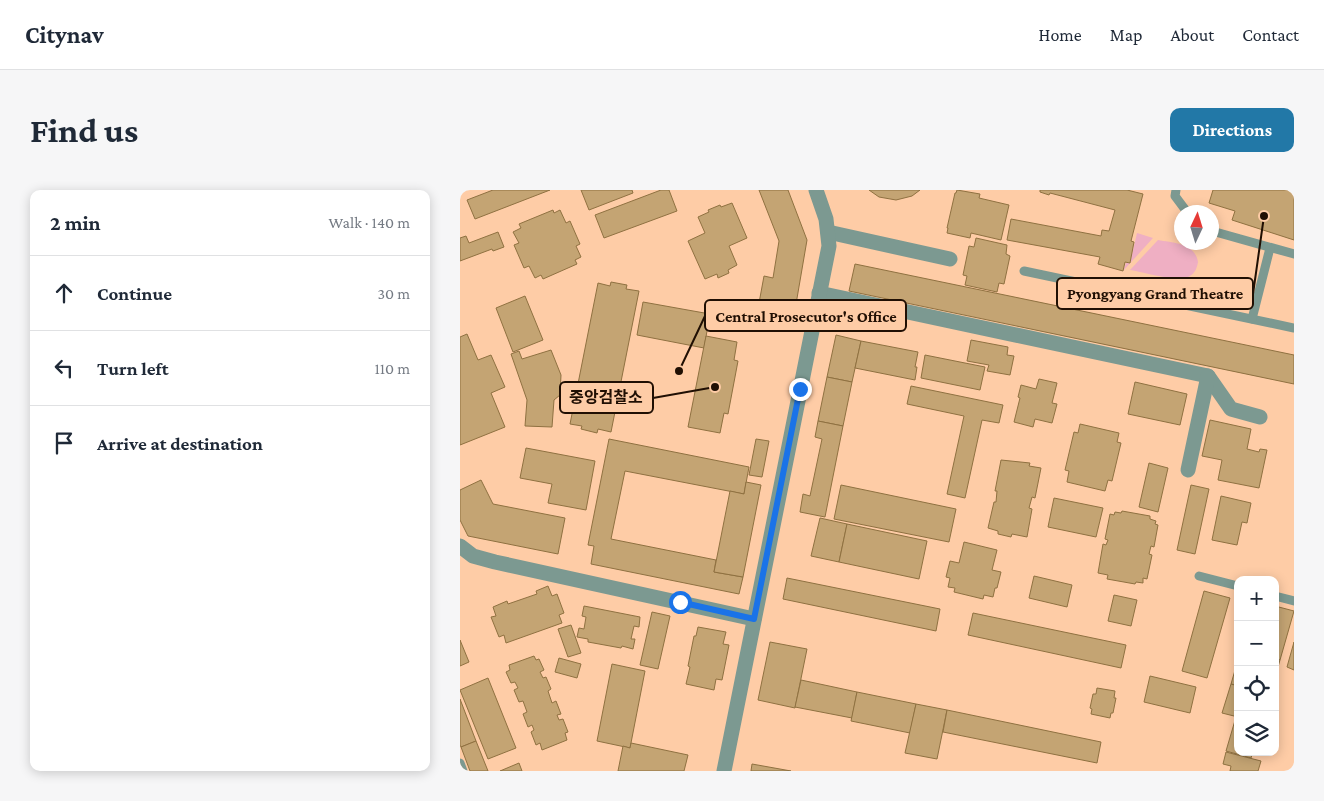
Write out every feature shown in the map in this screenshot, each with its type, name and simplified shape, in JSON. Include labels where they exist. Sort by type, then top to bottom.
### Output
[{"type":"street","points":[[724,771],[828,246],[828,232],[816,190]]},
{"type":"street","points":[[828,232],[950,259]]},
{"type":"street","points":[[819,293],[1208,376],[1231,409],[1260,418]]},
{"type":"street","points":[[1188,470],[1208,376]]},
{"type":"street","points":[[460,546],[473,556],[496,562],[754,619]]},
{"type":"lane","points":[[1176,190],[1175,196],[1182,205]]},
{"type":"lane","points":[[1219,233],[1294,254]]},
{"type":"lane","points":[[1252,319],[1270,248]]},
{"type":"lane","points":[[1024,270],[1294,328]]},
{"type":"lane","points":[[1199,576],[1234,585]]},
{"type":"lane","points":[[1279,597],[1294,601]]},
{"type":"lane","points":[[460,763],[463,771]]},
{"type":"shaded area","points":[[1137,233],[1153,238],[1123,271],[1126,263],[1130,263]]},
{"type":"shaded area","points":[[1158,240],[1174,243],[1174,250],[1192,250],[1198,262],[1193,273],[1185,278],[1130,270]]},
{"type":"building","points":[[493,190],[550,190],[475,219],[467,200]]},
{"type":"building","points":[[581,190],[632,190],[633,193],[589,210]]},
{"type":"building","points":[[661,190],[669,190],[677,211],[604,238],[595,215]]},
{"type":"building","points":[[759,190],[788,190],[807,240],[795,310],[759,303],[764,276],[773,278],[779,241]]},
{"type":"building","points":[[869,190],[920,190],[912,196],[896,200],[879,197]]},
{"type":"building","points":[[957,190],[980,194],[979,198],[1009,205],[1001,240],[971,233],[970,238],[947,233]]},
{"type":"building","points":[[1040,190],[1127,190],[1143,194],[1131,241],[1134,242],[1130,263],[1125,262],[1123,271],[1098,264],[1100,257],[1007,240],[1011,219],[1101,236],[1102,230],[1109,231],[1115,210],[1050,193],[1049,195],[1040,192]]},
{"type":"building","points":[[1213,190],[1294,190],[1294,240],[1232,220],[1235,211],[1209,203]]},
{"type":"building","points":[[732,203],[747,238],[729,246],[737,265],[728,270],[729,273],[718,278],[717,274],[705,279],[688,241],[705,233],[698,217],[720,205],[721,207]]},
{"type":"building","points":[[553,210],[554,213],[560,210],[566,223],[570,221],[580,244],[576,246],[581,257],[575,260],[577,264],[543,279],[541,275],[535,278],[529,266],[524,268],[514,245],[519,243],[513,232],[521,228],[519,224]]},
{"type":"building","points":[[498,232],[504,247],[493,251],[492,249],[460,261],[460,238],[466,236],[469,243]]},
{"type":"building","points":[[976,238],[1007,245],[1006,254],[1010,256],[1004,284],[999,283],[997,292],[965,285],[967,276],[963,275],[969,246],[974,247]]},
{"type":"building","points":[[855,264],[1294,355],[1294,384],[849,291]]},
{"type":"building","points":[[611,282],[627,285],[626,289],[639,291],[611,432],[598,429],[597,433],[581,429],[582,426],[570,424],[598,283],[610,286]]},
{"type":"building","points":[[525,296],[543,340],[513,352],[496,308]]},
{"type":"building","points":[[643,302],[710,314],[704,348],[637,335]]},
{"type":"building","points":[[467,334],[478,360],[491,355],[505,387],[491,393],[505,427],[460,445],[460,337]]},
{"type":"building","points":[[836,335],[861,341],[852,382],[827,377]]},
{"type":"building","points":[[706,336],[737,342],[734,360],[738,361],[728,414],[724,413],[720,433],[688,427]]},
{"type":"building","points":[[971,340],[1008,347],[1007,355],[1014,356],[1010,375],[987,371],[989,365],[967,361]]},
{"type":"building","points":[[861,341],[918,352],[915,380],[855,368]]},
{"type":"building","points":[[551,350],[561,375],[560,395],[554,400],[552,427],[525,426],[527,400],[511,354],[519,351],[522,359]]},
{"type":"building","points":[[925,355],[985,367],[980,390],[921,378]]},
{"type":"building","points":[[827,377],[852,382],[843,426],[818,421]]},
{"type":"building","points":[[1039,379],[1057,383],[1052,403],[1057,404],[1052,423],[1035,419],[1033,427],[1014,422],[1021,385],[1036,389]]},
{"type":"building","points":[[1135,382],[1187,394],[1180,425],[1128,414]]},
{"type":"building","points":[[911,386],[1003,405],[999,423],[982,420],[965,498],[947,494],[964,416],[907,404]]},
{"type":"building","points":[[1210,420],[1251,429],[1247,449],[1259,452],[1260,449],[1267,450],[1259,488],[1218,480],[1222,460],[1202,456]]},
{"type":"building","points":[[818,421],[843,426],[825,517],[800,512],[803,494],[810,496],[822,439],[815,437]]},
{"type":"building","points":[[1080,424],[1119,433],[1117,442],[1121,443],[1112,481],[1108,480],[1105,491],[1067,482],[1069,471],[1065,470],[1074,432],[1078,433]]},
{"type":"building","points":[[609,439],[749,467],[744,494],[625,471],[611,539],[716,560],[714,572],[743,577],[739,594],[591,564],[594,546],[588,545]]},
{"type":"building","points":[[756,439],[769,441],[762,477],[749,475]]},
{"type":"building","points":[[526,448],[595,461],[586,510],[548,503],[552,484],[520,478]]},
{"type":"building","points":[[1001,460],[1030,463],[1029,466],[1041,468],[1035,498],[1032,497],[1029,508],[1032,509],[1027,537],[1012,534],[1011,537],[998,534],[998,531],[988,528],[994,502],[996,502],[997,491],[995,491]]},
{"type":"building","points":[[1149,463],[1168,468],[1158,512],[1139,507]]},
{"type":"building","points":[[481,480],[493,504],[565,518],[558,554],[468,536],[460,520],[460,490]]},
{"type":"building","points":[[746,482],[761,485],[743,577],[714,572],[730,491],[744,494]]},
{"type":"building","points":[[841,485],[956,509],[949,542],[834,519]]},
{"type":"building","points":[[1191,485],[1209,489],[1195,554],[1177,550]]},
{"type":"building","points":[[1221,496],[1251,503],[1247,523],[1242,522],[1237,545],[1212,540]]},
{"type":"building","points":[[1054,498],[1103,508],[1096,537],[1048,527]]},
{"type":"building","points":[[1122,511],[1150,516],[1150,519],[1156,521],[1155,524],[1158,525],[1154,547],[1151,546],[1149,554],[1152,555],[1147,579],[1143,578],[1143,583],[1136,582],[1135,584],[1107,579],[1108,575],[1098,573],[1103,544],[1106,545],[1108,540],[1105,539],[1110,514],[1114,515],[1115,512],[1121,513]]},
{"type":"building","points":[[820,518],[847,524],[839,562],[811,556]]},
{"type":"building","points":[[847,524],[927,541],[919,579],[839,562]]},
{"type":"building","points":[[964,542],[997,550],[992,570],[1001,572],[993,597],[984,595],[983,599],[954,592],[955,588],[948,587],[950,578],[946,577],[950,561],[959,563]]},
{"type":"building","points":[[1034,576],[1072,585],[1067,607],[1029,598]]},
{"type":"building","points":[[787,578],[940,609],[936,631],[783,599]]},
{"type":"building","points":[[548,586],[552,596],[557,594],[564,613],[559,615],[562,623],[506,643],[504,635],[499,637],[491,617],[496,616],[493,607],[507,601],[508,604],[537,594],[536,591]]},
{"type":"building","points":[[1204,591],[1230,598],[1207,678],[1182,671]]},
{"type":"building","points":[[1114,595],[1137,600],[1131,626],[1108,621]]},
{"type":"building","points":[[584,606],[640,617],[639,627],[634,626],[631,639],[635,639],[633,649],[588,642],[588,639],[577,637],[579,628],[584,629],[586,617],[582,616]]},
{"type":"building","points":[[1279,607],[1294,611],[1279,660]]},
{"type":"building","points":[[652,612],[670,616],[658,669],[640,665]]},
{"type":"building","points":[[973,613],[1126,645],[1121,668],[968,635]]},
{"type":"building","points":[[571,625],[581,653],[568,657],[558,629]]},
{"type":"building","points":[[698,627],[726,632],[723,644],[729,645],[722,680],[716,679],[714,690],[686,684],[694,636],[696,636]]},
{"type":"building","points":[[460,640],[469,662],[460,666]]},
{"type":"building","points":[[770,642],[807,649],[795,708],[758,700]]},
{"type":"building","points":[[1294,642],[1294,670],[1287,667]]},
{"type":"building","points":[[534,656],[536,660],[539,659],[544,670],[540,672],[543,678],[546,677],[551,689],[548,691],[552,703],[556,701],[561,714],[557,715],[559,720],[563,719],[568,732],[565,733],[567,740],[542,750],[540,743],[536,745],[531,732],[534,730],[532,725],[528,727],[523,714],[527,712],[523,701],[519,702],[514,690],[518,688],[515,682],[511,683],[506,672],[510,670],[509,665]]},
{"type":"building","points":[[559,658],[581,664],[577,678],[555,672]]},
{"type":"building","points":[[612,664],[645,671],[630,748],[597,741]]},
{"type":"building","points":[[1234,674],[1234,685],[1231,684]]},
{"type":"building","points":[[1150,676],[1196,687],[1190,713],[1144,702]]},
{"type":"building","points":[[488,678],[516,748],[488,759],[460,690]]},
{"type":"building","points":[[801,680],[857,692],[852,718],[795,707]]},
{"type":"building","points":[[1231,684],[1234,685],[1234,716],[1222,713]]},
{"type":"building","points":[[1097,688],[1115,691],[1114,698],[1116,698],[1110,718],[1091,714],[1092,709],[1090,708],[1093,694],[1096,694]]},
{"type":"building","points":[[857,692],[916,704],[910,733],[851,721]]},
{"type":"building","points":[[460,699],[476,741],[461,747],[460,745]]},
{"type":"building","points":[[916,704],[947,710],[937,759],[905,753]]},
{"type":"building","points":[[947,710],[1101,742],[1097,763],[943,732]]},
{"type":"building","points":[[1234,724],[1234,753],[1226,751]]},
{"type":"building","points":[[476,741],[488,771],[470,771],[461,747]]},
{"type":"building","points":[[631,743],[688,755],[684,771],[618,771],[623,746],[630,748]]},
{"type":"building","points":[[1226,752],[1234,754],[1234,756],[1261,761],[1258,771],[1230,771],[1231,766],[1223,764]]},
{"type":"building","points":[[519,763],[522,771],[500,771]]},
{"type":"building","points":[[752,764],[791,771],[751,771]]},
{"type":"place","name":"Pyongyang Grand Theatre","points":[[1264,216]]},
{"type":"place","name":"Central Prosecutor's Office","points":[[679,371]]},
{"type":"place","name":"중앙검찰소","points":[[715,387]]},
{"type":"route","points":[[680,602],[754,619],[800,389]]}]
